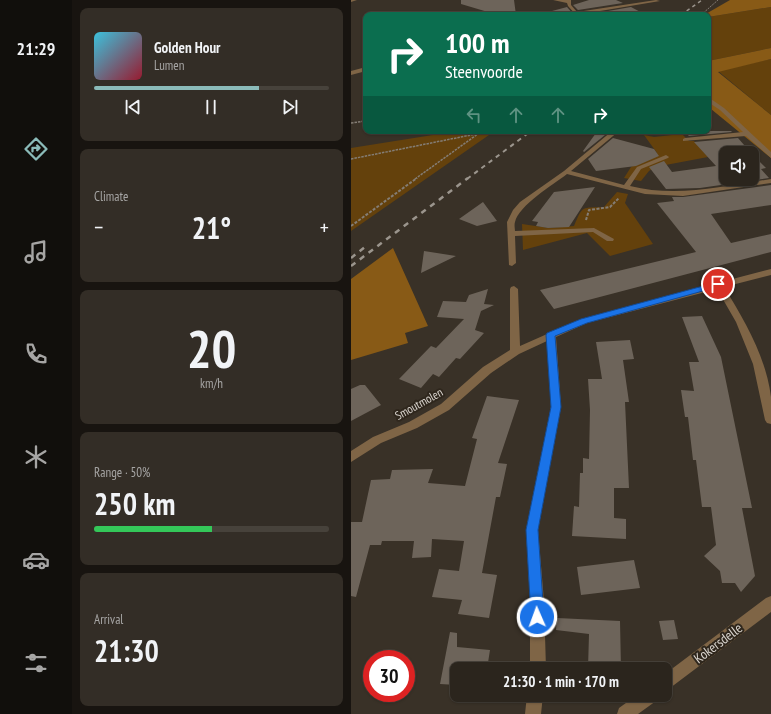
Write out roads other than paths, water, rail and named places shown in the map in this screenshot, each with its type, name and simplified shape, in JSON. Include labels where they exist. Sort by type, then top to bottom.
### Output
[{"type":"street","points":[[351,1],[355,0]]},
{"type":"street","points":[[555,0],[569,1],[569,6],[576,12]]},
{"type":"street","points":[[590,12],[658,1]]},
{"type":"street","points":[[351,73],[363,70]]},
{"type":"street","points":[[711,102],[722,110],[771,156]]},
{"type":"street","points":[[512,263],[511,222],[516,212],[523,204],[566,172],[612,134]]},
{"type":"street","points":[[685,140],[746,134]]},
{"type":"street","points":[[627,187],[639,168],[667,157]]},
{"type":"street","points":[[566,172],[645,192],[683,194],[771,181]]},
{"type":"street","points":[[511,234],[594,230],[610,239]]},
{"type":"street","name":"Smoutmolen","points":[[351,457],[377,440],[413,425],[445,407],[487,370],[515,352],[551,335],[584,321],[718,284],[771,272]]},
{"type":"street","points":[[718,284],[741,322],[758,364],[771,420]]},
{"type":"street","points":[[514,290],[515,352]]},
{"type":"street","points":[[538,662],[537,601],[532,530],[556,407],[551,335]]},
{"type":"street","name":"Kokersdelle","points":[[672,678],[771,603]]},
{"type":"street","points":[[533,714],[534,702]]},
{"type":"street","points":[[625,714],[641,702]]},
{"type":"railway","points":[[685,12],[702,0]]},
{"type":"railway","points":[[467,179],[527,134]]},
{"type":"railway","points":[[351,266],[468,178]]},
{"type":"railway","points":[[351,258],[365,247]]}]
